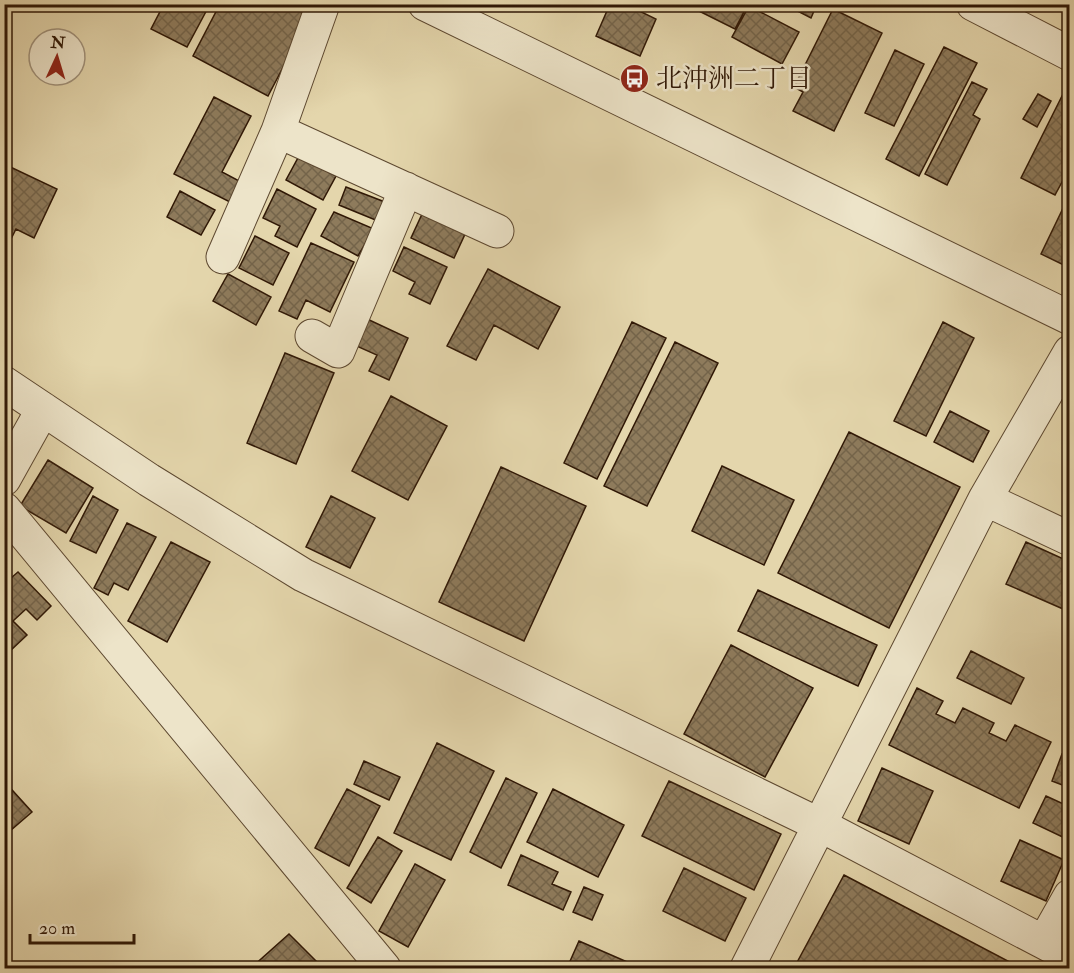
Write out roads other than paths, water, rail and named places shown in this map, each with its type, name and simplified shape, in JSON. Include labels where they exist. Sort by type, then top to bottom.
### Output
[{"type":"street","points":[[223,257],[278,131],[323,4]]},
{"type":"street","points":[[425,4],[1070,318]]},
{"type":"street","points":[[973,4],[1070,54]]},
{"type":"street","points":[[278,131],[497,231]]},
{"type":"street","points":[[312,336],[338,351],[406,189]]},
{"type":"street","points":[[747,969],[985,499],[1070,352]]},
{"type":"street","points":[[4,383],[149,480],[303,575],[820,825],[1057,949],[1070,896]]},
{"type":"street","points":[[4,479],[43,409]]},
{"type":"street","points":[[985,499],[1070,539]]},
{"type":"street","points":[[4,509],[384,969]]},
{"type":"place","name":"北沖洲二丁目","points":[[635,78]]}]
